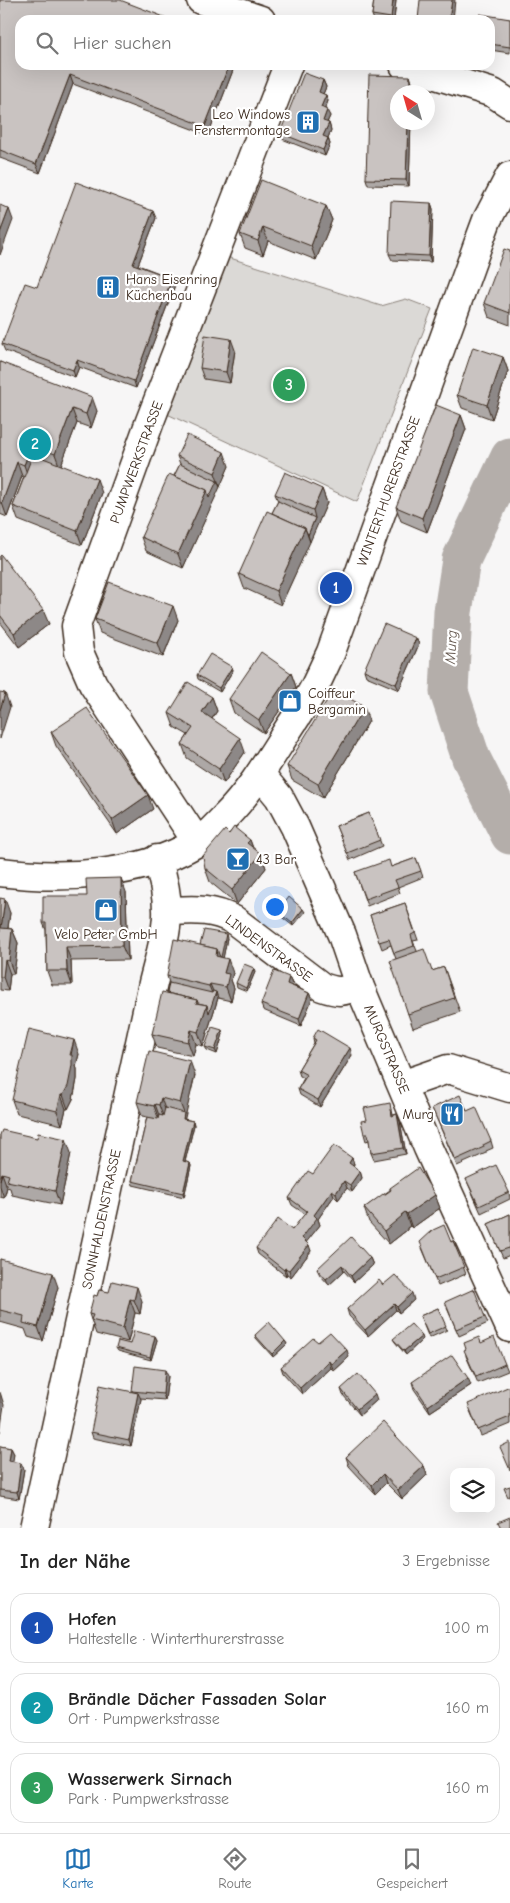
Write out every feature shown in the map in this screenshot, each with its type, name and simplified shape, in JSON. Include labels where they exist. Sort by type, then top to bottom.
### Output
[{"type":"street","points":[[201,0],[246,15]]},
{"type":"street","name":"PUMPWERKSTRASSE","points":[[198,842],[93,684],[79,652],[76,626],[150,420],[286,70]]},
{"type":"street","points":[[420,70],[493,93],[510,104]]},
{"type":"street","name":"WINTERTHURERSTRASSE","points":[[0,872],[55,875],[98,872],[136,866],[157,859],[198,842],[236,806],[260,774],[313,690],[331,652],[487,220],[510,176]]},
{"type":"street","name":"MURGSTRASSE","points":[[260,774],[279,797],[295,827],[342,935],[359,985],[428,1148],[510,1328]]},
{"type":"street","points":[[157,859],[167,893],[169,911]]},
{"type":"street","name":"LINDENSTRASSE","points":[[169,911],[206,910],[222,914],[234,920],[322,987],[335,992],[345,991],[359,985]]},
{"type":"street","name":"SONNHALDENSTRASSE","points":[[34,1528],[154,983],[168,928],[169,911]]},
{"type":"street","points":[[402,1085],[448,1069],[510,1088]]},
{"type":"shaded area","points":[[227,257],[381,306],[406,299],[432,309],[357,502],[165,413]]},
{"type":"building","points":[[0,0],[120,0],[159,15],[15,15],[15,70],[227,70],[205,126],[70,75],[36,164],[0,150]]},
{"type":"building","points":[[374,0],[393,0],[391,15],[372,15]]},
{"type":"building","points":[[420,0],[452,0],[450,15],[418,15]]},
{"type":"building","points":[[495,16],[510,19],[510,47],[495,45]]},
{"type":"building","name":"Leo Windows Fenstermontage","points":[[304,73],[323,80],[319,92],[326,95],[321,107],[327,110],[323,121],[329,123],[323,136],[328,138],[323,150],[280,133]]},
{"type":"building","points":[[369,75],[410,76],[409,85],[390,85],[390,130],[408,130],[406,180],[366,179]]},
{"type":"building","points":[[261,180],[326,206],[311,246],[263,227],[258,241],[240,234]]},
{"type":"building","name":"Hans Eisenring Küchenbau","points":[[76,182],[153,211],[133,264],[172,278],[134,381],[77,360],[73,370],[2,344],[25,283],[37,287]]},
{"type":"building","points":[[391,201],[431,203],[429,256],[389,254]]},
{"type":"building","points":[[0,205],[9,209],[0,233]]},
{"type":"building","points":[[504,249],[510,251],[510,313],[484,303]]},
{"type":"building","points":[[205,335],[231,339],[226,372],[200,368]]},
{"type":"building","points":[[473,347],[503,357],[487,405],[457,395]]},
{"type":"building","points":[[0,362],[92,397],[86,414],[72,409],[55,454],[32,445],[24,465],[17,462],[2,503],[0,502]]},
{"type":"building","points":[[436,405],[461,415],[422,518],[396,507]]},
{"type":"building","points":[[187,435],[224,452],[215,473],[177,456]]},
{"type":"building","points":[[33,454],[97,479],[77,531],[13,506]]},
{"type":"building","points":[[180,464],[217,481],[209,498],[207,490],[174,476]]},
{"type":"building","points":[[285,472],[322,489],[313,510],[275,494]]},
{"type":"building","points":[[169,474],[207,490],[178,554],[141,537]]},
{"type":"building","points":[[278,501],[315,518],[308,535],[305,528],[272,513]]},
{"type":"building","points":[[267,511],[305,528],[276,591],[239,574]]},
{"type":"building","points":[[1,555],[43,610],[14,633],[0,615]]},
{"type":"building","points":[[109,582],[173,606],[158,643],[95,619]]},
{"type":"building","points":[[384,624],[416,638],[396,684],[364,670]]},
{"type":"building","points":[[261,652],[291,673],[259,720],[229,699]]},
{"type":"building","points":[[210,654],[232,667],[219,688],[197,675]]},
{"type":"building","points":[[188,682],[212,697],[202,712],[240,738],[219,769],[182,744],[193,728],[169,713]]},
{"type":"building","points":[[334,689],[364,707],[318,784],[287,766]]},
{"type":"building","points":[[0,692],[5,693],[0,710]]},
{"type":"building","points":[[87,708],[148,795],[112,820],[51,732]]},
{"type":"building","points":[[369,813],[380,840],[347,853],[336,826]]},
{"type":"building","points":[[234,827],[250,840],[247,843],[261,854],[232,890],[205,868],[203,856],[225,830],[229,834]]},
{"type":"building","points":[[416,858],[421,871],[395,880],[398,887],[365,899],[355,872],[389,860],[391,867]]},
{"type":"building","points":[[121,878],[122,946],[66,947],[67,971],[47,971],[46,923],[43,923],[43,896],[87,896],[86,879]]},
{"type":"building","points":[[289,897],[303,909],[292,923],[278,912]]},
{"type":"building","points":[[0,898],[5,899],[1,928],[12,929],[9,961],[5,960],[3,977],[0,977]]},
{"type":"building","points":[[405,903],[415,933],[411,935],[414,946],[394,953],[389,939],[379,942],[370,915]]},
{"type":"building","points":[[204,930],[226,934],[221,957],[217,949],[200,945]]},
{"type":"building","points":[[174,939],[217,949],[216,956],[228,959],[224,973],[229,974],[226,987],[210,984],[209,986],[167,976]]},
{"type":"building","points":[[424,949],[432,971],[444,967],[454,998],[408,1014],[390,961]]},
{"type":"building","points":[[244,964],[254,968],[246,988],[236,983]]},
{"type":"building","points":[[274,971],[289,977],[287,984],[309,993],[299,1019],[261,1004]]},
{"type":"building","points":[[169,983],[212,993],[213,991],[216,992],[209,1013],[207,1005],[198,1003],[197,1000],[167,993]]},
{"type":"building","points":[[162,992],[197,1000],[196,1003],[207,1005],[198,1032],[191,1030],[188,1042],[152,1034]]},
{"type":"building","points":[[212,1027],[222,1030],[215,1050],[205,1047]]},
{"type":"building","points":[[29,1029],[74,1040],[70,1055],[72,1055],[72,1065],[68,1086],[63,1095],[61,1095],[57,1111],[12,1100]]},
{"type":"building","points":[[318,1029],[350,1048],[318,1100],[298,1089],[307,1075],[298,1070],[316,1040],[313,1038]]},
{"type":"building","points":[[149,1051],[190,1061],[180,1103],[161,1098],[159,1105],[155,1104],[154,1106],[137,1102]]},
{"type":"building","points":[[460,1095],[467,1111],[476,1107],[491,1141],[483,1145],[484,1147],[455,1160],[432,1108]]},
{"type":"building","points":[[390,1103],[392,1116],[397,1114],[403,1148],[371,1153],[368,1134],[364,1134],[361,1121],[367,1120],[364,1108]]},
{"type":"building","points":[[165,1108],[184,1113],[183,1119],[193,1121],[183,1161],[190,1163],[183,1193],[132,1181],[147,1117],[158,1119],[159,1115],[163,1116]]},
{"type":"building","points":[[2,1130],[37,1138],[38,1133],[66,1139],[55,1191],[7,1181],[9,1175],[2,1173],[0,1180],[0,1135]]},
{"type":"building","points":[[334,1145],[352,1158],[349,1163],[360,1171],[350,1185],[344,1181],[336,1193],[332,1190],[314,1215],[317,1218],[302,1238],[309,1245],[289,1270],[285,1268],[284,1270],[256,1248],[278,1219],[292,1230],[307,1211],[289,1198],[308,1171],[313,1174]]},
{"type":"building","points":[[496,1165],[509,1192],[479,1206],[466,1179]]},
{"type":"building","points":[[418,1168],[435,1195],[407,1214],[405,1212],[384,1231],[364,1208],[391,1190],[390,1188]]},
{"type":"building","points":[[510,1214],[510,1250],[509,1248],[500,1251],[488,1224]]},
{"type":"building","points":[[444,1225],[464,1267],[435,1279],[420,1242],[433,1230]]},
{"type":"building","points":[[351,1237],[370,1258],[351,1276],[342,1265],[326,1279],[317,1269]]},
{"type":"building","points":[[0,1259],[53,1273],[38,1327],[23,1323],[24,1316],[0,1310]]},
{"type":"building","points":[[395,1275],[412,1293],[397,1307],[394,1304],[365,1330],[347,1309],[379,1280],[383,1285]]},
{"type":"building","points":[[112,1281],[137,1287],[134,1300],[130,1299],[123,1328],[91,1320],[93,1315],[89,1314],[94,1295],[97,1296],[99,1290],[109,1292]]},
{"type":"building","points":[[474,1289],[485,1317],[456,1329],[445,1302]]},
{"type":"building","points":[[438,1308],[446,1326],[428,1334],[420,1316]]},
{"type":"building","points":[[269,1322],[285,1341],[272,1354],[255,1335]]},
{"type":"building","points":[[411,1324],[422,1336],[404,1351],[393,1339]]},
{"type":"building","points":[[134,1331],[155,1336],[150,1357],[116,1348],[118,1341],[130,1344]]},
{"type":"building","points":[[330,1332],[347,1350],[331,1364],[329,1361],[300,1388],[281,1367],[313,1338],[318,1342]]},
{"type":"building","points":[[479,1337],[481,1343],[494,1337],[505,1364],[476,1377],[464,1350],[466,1349],[464,1343]]},
{"type":"building","points":[[452,1355],[468,1378],[428,1406],[412,1382]]},
{"type":"building","points":[[135,1366],[165,1370],[163,1394],[132,1391]]},
{"type":"building","points":[[358,1374],[375,1394],[357,1409],[341,1389]]},
{"type":"building","points":[[100,1385],[138,1393],[129,1440],[91,1432]]},
{"type":"building","points":[[510,1386],[510,1417],[478,1430],[468,1404]]},
{"type":"building","points":[[383,1422],[424,1466],[398,1490],[383,1474],[372,1485],[346,1457]]},
{"type":"building","points":[[510,1442],[510,1470],[500,1447]]},
{"type":"building","points":[[0,1446],[11,1448],[9,1461],[21,1463],[17,1492],[0,1490]]},
{"type":"building","points":[[510,1486],[510,1496],[508,1497],[504,1488]]},
{"type":"building","points":[[510,1517],[510,1528],[501,1528],[498,1522]]},
{"type":"waterway","name":"Murg","points":[[510,457],[461,560],[453,612],[449,692],[471,758],[510,835]]},
{"type":"place","name":"Leo Windows Fenstermontage","points":[[308,122]]},
{"type":"place","name":"Hans Eisenring Küchenbau","points":[[108,287]]},
{"type":"place","name":"Wasserwerk Sirnach","points":[[289,385]]},
{"type":"place","name":"Brändle Dächer Fassaden Solar","points":[[35,444]]},
{"type":"place","name":"Hofen","points":[[336,588]]},
{"type":"place","name":"Coiffeur Bergamin","points":[[290,701]]},
{"type":"place","name":"43 Bar","points":[[238,859]]},
{"type":"place","name":"Velo Peter GmbH","points":[[106,910]]},
{"type":"place","name":"Murg","points":[[452,1114]]}]
